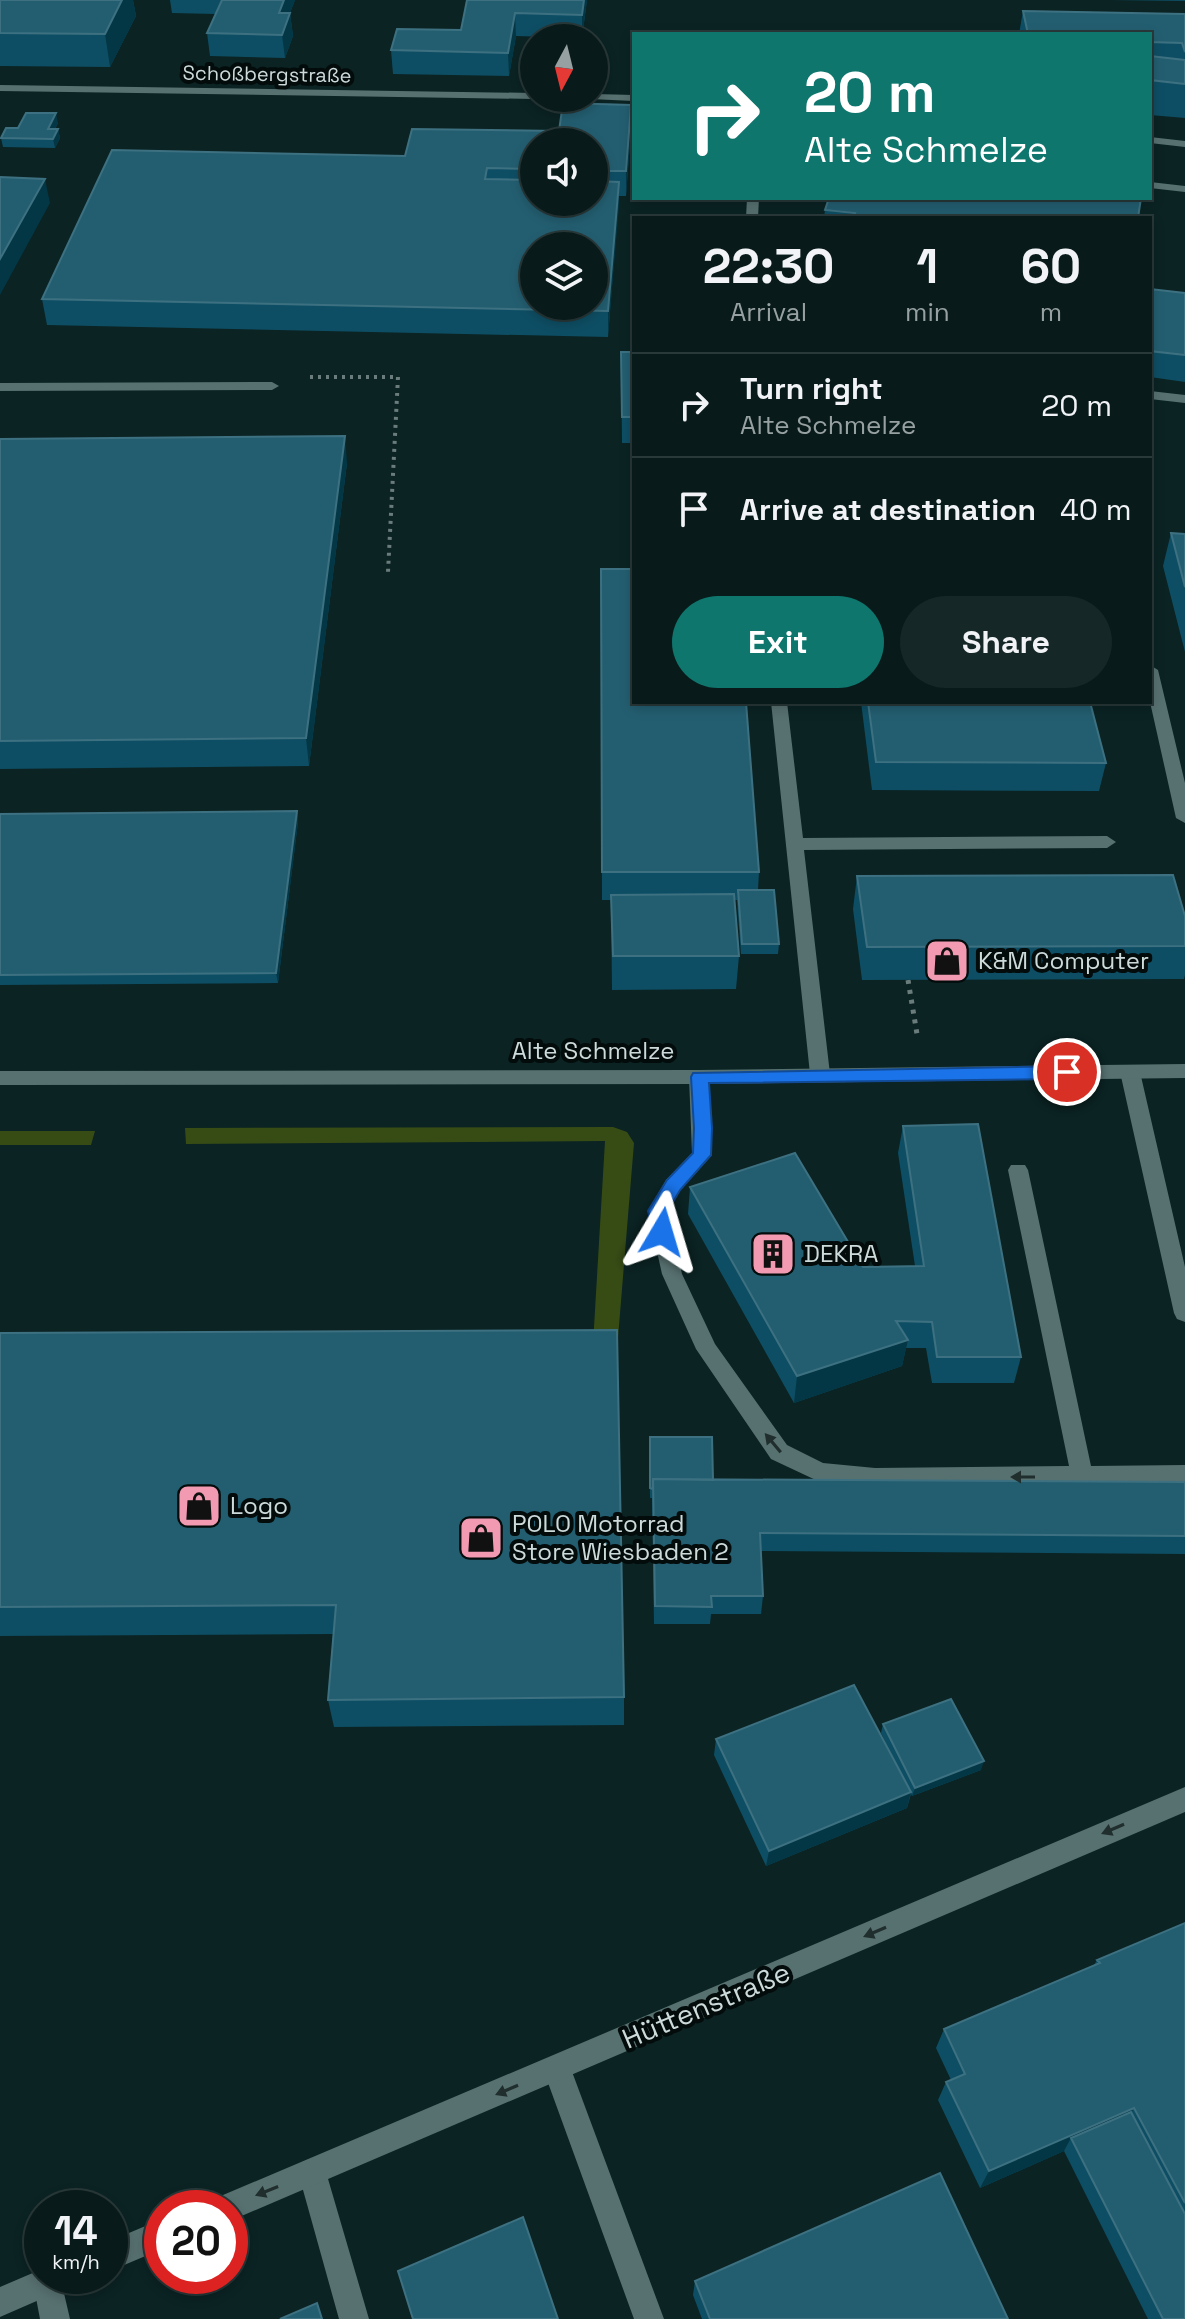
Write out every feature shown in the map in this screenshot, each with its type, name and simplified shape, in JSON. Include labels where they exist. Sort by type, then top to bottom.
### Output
[{"type":"street","name":"Schoßbergstraße","points":[[0,88],[520,96]]},
{"type":"street","points":[[608,97],[632,98]]},
{"type":"street","points":[[1152,140],[1185,144]]},
{"type":"street","points":[[1152,185],[1185,189]]},
{"type":"street","points":[[0,387],[272,386]]},
{"type":"street","points":[[1152,395],[1185,399]]},
{"type":"street","points":[[1152,678],[1185,818]]},
{"type":"street","points":[[779,704],[820,1074]]},
{"type":"street","points":[[796,844],[1107,842]]},
{"type":"street","name":"Alte Schmelze","points":[[0,1078],[699,1077],[1185,1071]]},
{"type":"street","points":[[1130,1072],[1185,1313]]},
{"type":"street","points":[[699,1077],[702,1155],[673,1185],[658,1211],[672,1274],[707,1349],[779,1452],[820,1472],[875,1478],[1185,1475]]},
{"type":"street","points":[[1018,1170],[1082,1476]]},
{"type":"street","name":"Hüttenstraße","points":[[248,2199],[1185,1799]]},
{"type":"street","points":[[557,2069],[649,2319]]},
{"type":"street","points":[[312,2172],[354,2319]]},
{"type":"street","points":[[0,2302],[24,2292]]},
{"type":"street","points":[[54,2294],[55,2319]]},
{"type":"path","points":[[272,386],[300,377],[398,377],[388,572]]},
{"type":"path","points":[[908,980],[923,1074]]},
{"type":"green space","points":[[613,1127],[627,1132],[634,1143],[616,1362],[592,1361],[605,1141],[186,1144],[185,1128]]},
{"type":"green space","points":[[0,1131],[95,1131],[91,1145],[0,1145]]},
{"type":"building","points":[[0,0],[122,0],[105,34],[0,33]]},
{"type":"building","points":[[222,0],[284,0],[279,13],[290,13],[282,35],[207,33]]},
{"type":"building","points":[[467,0],[584,0],[582,15],[515,13],[508,53],[391,50],[397,29],[461,30]]},
{"type":"building","points":[[1023,11],[1185,14],[1185,52],[1182,43],[1152,42],[1152,32],[1028,32]]},
{"type":"building","points":[[1152,56],[1185,60],[1185,84],[1152,80]]},
{"type":"building","points":[[608,104],[631,105],[626,171],[608,171],[608,128],[559,128],[562,112],[608,112]]},
{"type":"building","points":[[26,113],[56,113],[48,129],[58,129],[53,139],[1,138],[6,128],[18,128]]},
{"type":"building","points":[[412,129],[520,130],[520,169],[487,168],[485,179],[520,180],[520,216],[608,216],[608,182],[619,182],[608,311],[608,232],[520,232],[520,309],[42,299],[112,150],[405,156]]},
{"type":"building","points":[[0,177],[45,179],[0,259]]},
{"type":"building","points":[[828,200],[1141,200],[1138,216],[854,216],[855,213],[825,210]]},
{"type":"building","points":[[1152,289],[1185,293],[1185,355],[1152,351]]},
{"type":"building","points":[[621,352],[632,352],[632,417],[622,417]]},
{"type":"building","points":[[345,436],[306,738],[0,741],[0,439]]},
{"type":"building","points":[[1171,533],[1185,534],[1185,587]]},
{"type":"building","points":[[601,569],[632,569],[632,704],[746,704],[759,872],[602,872]]},
{"type":"building","points":[[868,704],[1091,704],[1106,763],[876,762]]},
{"type":"building","points":[[297,811],[276,973],[0,975],[0,814]]},
{"type":"building","points":[[1173,875],[1185,916],[1185,946],[867,947],[857,876]]},
{"type":"building","points":[[738,890],[774,890],[779,944],[742,944]]},
{"type":"building","points":[[734,894],[739,956],[613,956],[611,895]]},
{"type":"building","name":"DEKRA","points":[[978,1124],[1021,1357],[937,1357],[932,1322],[896,1321],[908,1340],[797,1376],[690,1187],[795,1153],[863,1267],[924,1266],[903,1126]]},
{"type":"building","points":[[617,1330],[624,1697],[328,1700],[336,1605],[0,1607],[0,1333]]},
{"type":"building","points":[[650,1437],[712,1437],[713,1480],[653,1479],[653,1489],[650,1488]]},
{"type":"building","points":[[653,1479],[1185,1482],[1185,1536],[760,1533],[763,1596],[711,1596],[712,1607],[655,1606]]},
{"type":"building","points":[[854,1685],[911,1792],[769,1851],[716,1739]]},
{"type":"building","points":[[951,1699],[984,1761],[915,1788],[883,1724]]},
{"type":"building","points":[[1185,1923],[1185,2203],[1134,2108],[989,2171],[946,2082],[965,2074],[944,2029]]},
{"type":"building","points":[[1131,2112],[1185,2214],[1185,2319],[1163,2319],[1071,2138]]},
{"type":"building","points":[[940,2173],[1008,2319],[710,2319],[695,2281]]},
{"type":"building","points":[[523,2217],[558,2319],[413,2319],[398,2271]]},
{"type":"building","points":[[317,2303],[322,2319],[280,2319]]},
{"type":"place","name":"K&M Computer","points":[[947,961]]},
{"type":"place","name":"DEKRA","points":[[773,1254]]},
{"type":"place","name":"Logo","points":[[199,1506]]},
{"type":"place","name":"POLO Motorrad Store Wiesbaden 2","points":[[481,1538]]},
{"type":"route","points":[[662,1232],[658,1211],[673,1185],[702,1155],[699,1077],[1067,1072]]}]
